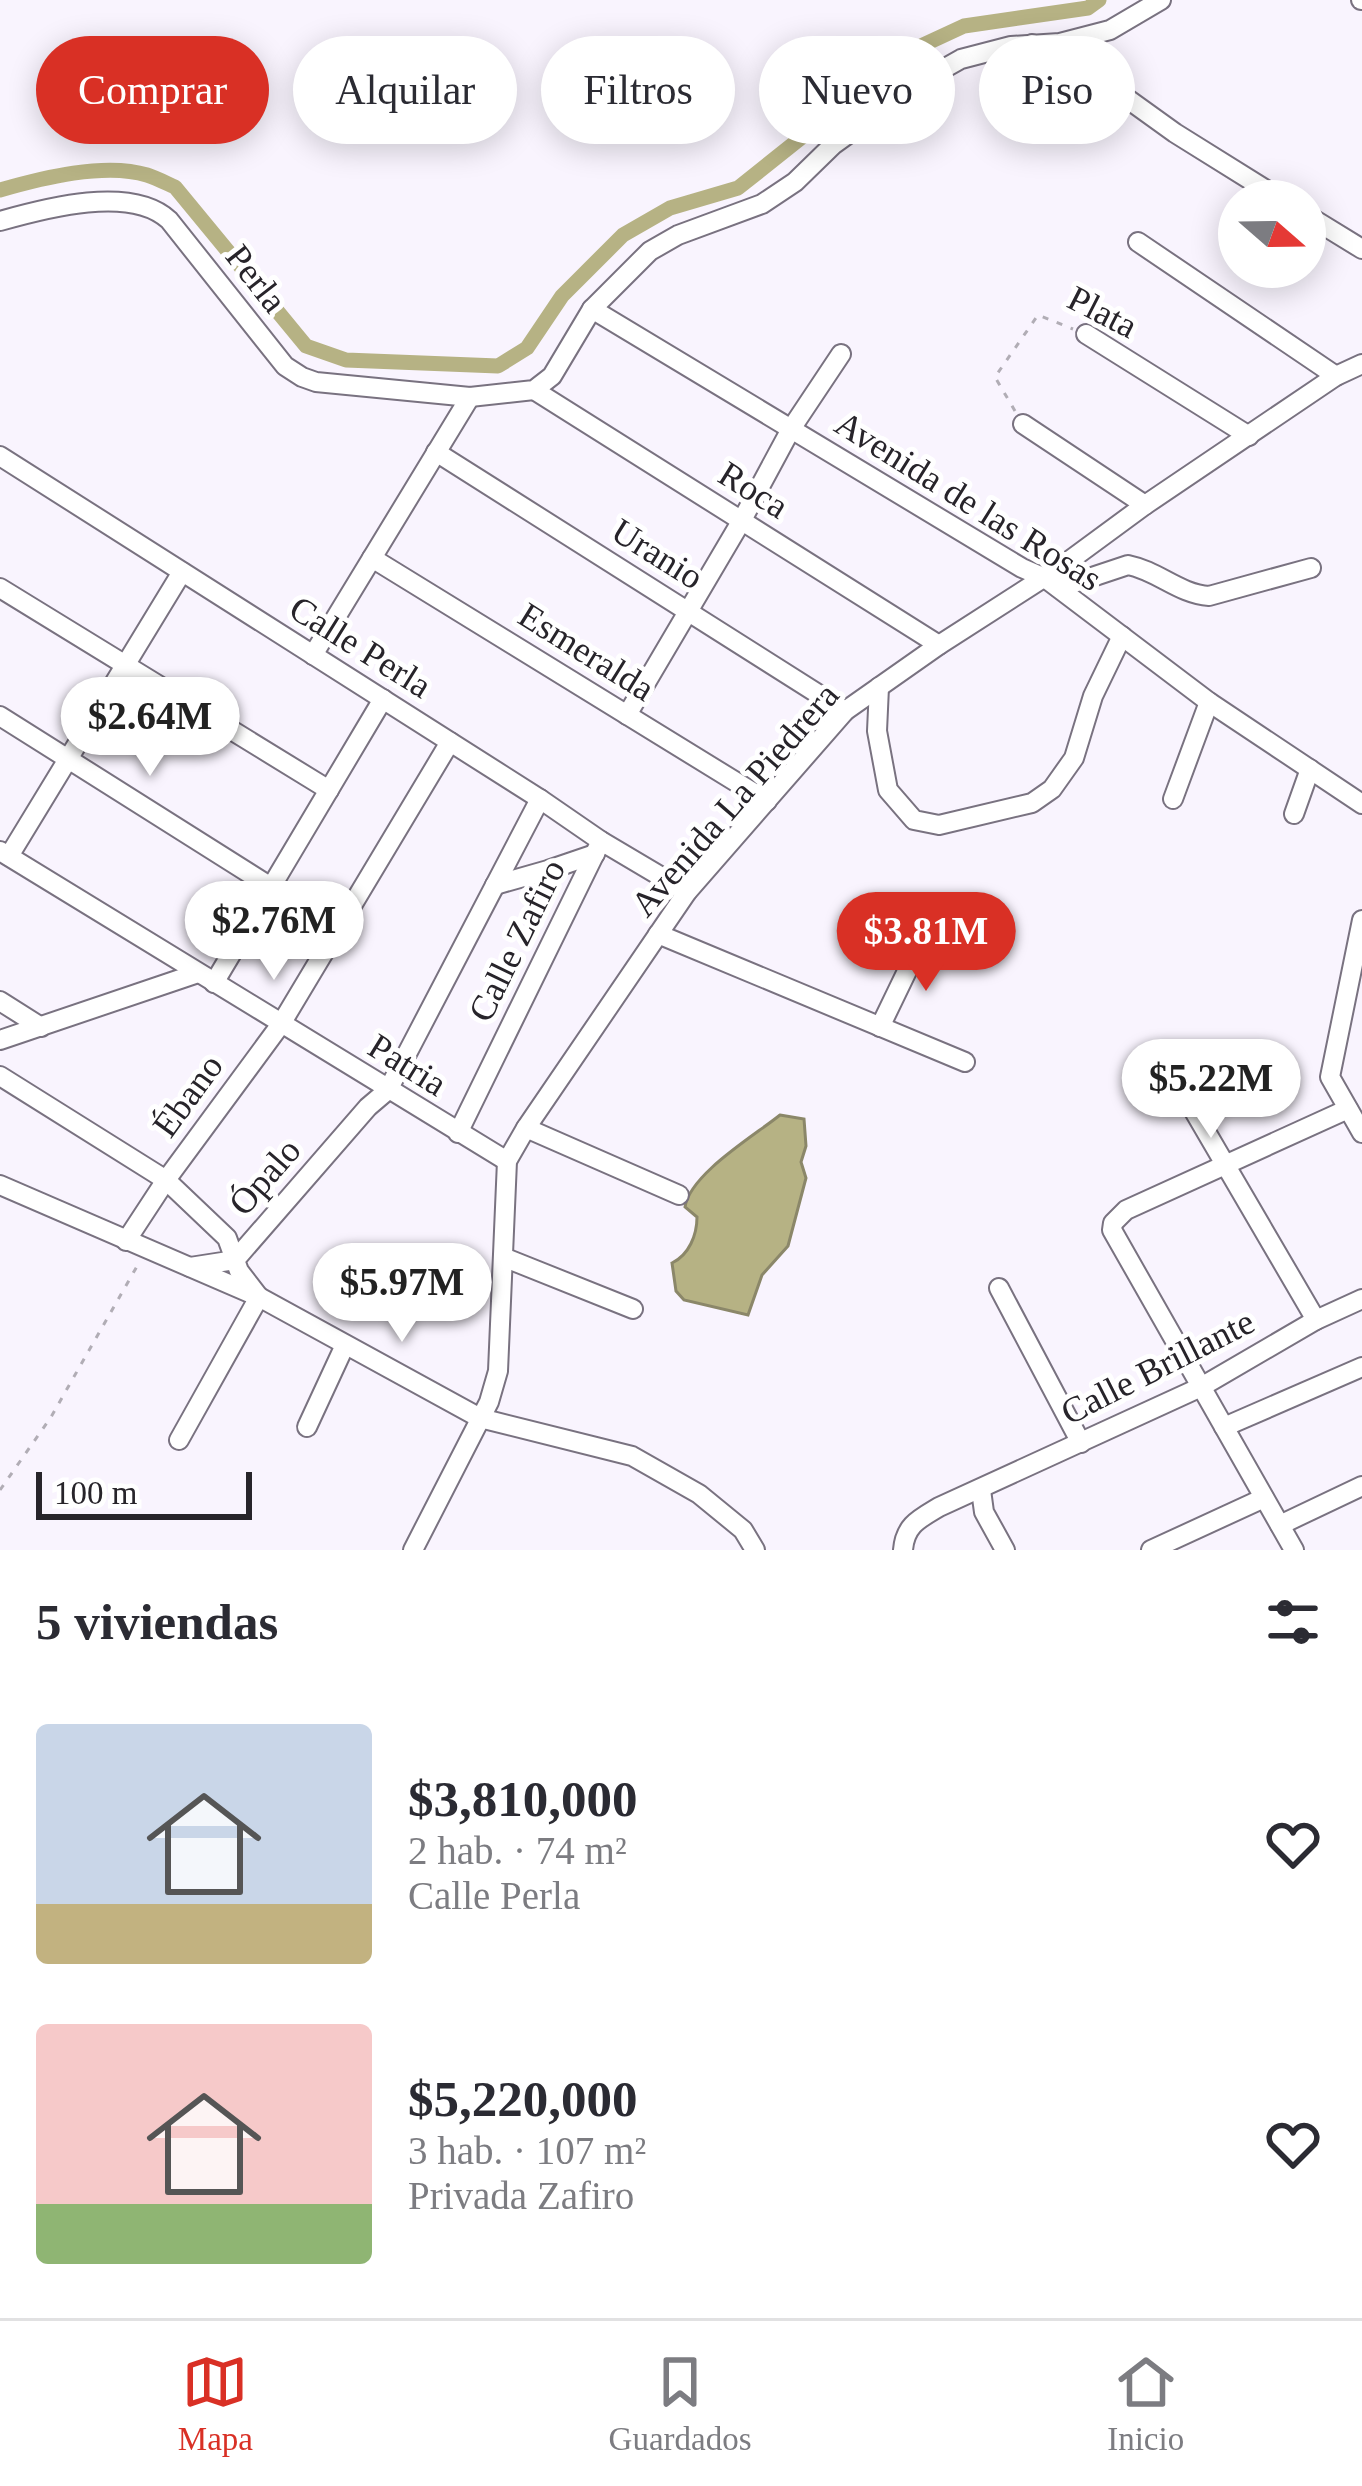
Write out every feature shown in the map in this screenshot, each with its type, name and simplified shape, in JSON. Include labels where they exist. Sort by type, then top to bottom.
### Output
[{"type":"street","points":[[1087,36],[1110,30],[1161,0]]},
{"type":"street","points":[[534,390],[552,376],[592,309],[650,250],[762,204],[922,81],[979,54]]},
{"type":"street","points":[[1135,105],[1250,180]]},
{"type":"street","name":"Perla","points":[[0,221],[74,204],[119,202],[156,209],[285,366],[302,377],[470,397],[534,390]]},
{"type":"street","points":[[1326,227],[1362,249]]},
{"type":"street","points":[[1138,242],[1336,376]]},
{"type":"street","name":"Avenida de las Rosas","points":[[592,309],[1052,583],[1209,702],[1362,803]]},
{"type":"street","name":"Plata","points":[[1086,334],[1249,436]]},
{"type":"street","points":[[627,715],[790,429],[841,354]]},
{"type":"street","name":"Avenida La Piedrera","points":[[413,1550],[480,1418],[498,1371],[507,1161],[687,892],[845,711],[939,645],[1052,583],[1144,505],[1336,376],[1362,364]]},
{"type":"street","name":"Roca","points":[[534,390],[939,645]]},
{"type":"street","points":[[313,655],[470,397]]},
{"type":"street","points":[[1023,424],[1144,505]]},
{"type":"street","name":"Uranio","points":[[436,452],[845,711]]},
{"type":"street","name":"Calle Perla","points":[[0,456],[540,799],[598,848],[687,892]]},
{"type":"street","name":"Esmeralda","points":[[372,558],[767,801]]},
{"type":"street","points":[[1052,583],[1128,565],[1192,595],[1209,596],[1311,568]]},
{"type":"street","points":[[4,853],[68,760],[182,572]]},
{"type":"street","points":[[0,587],[329,790]]},
{"type":"street","points":[[879,687],[877,731],[888,790],[914,820],[939,825],[1032,803],[1052,789],[1074,758],[1094,696],[1122,636]]},
{"type":"street","points":[[0,1040],[206,978],[271,886],[383,700]]},
{"type":"street","points":[[1173,799],[1209,702]]},
{"type":"street","points":[[0,716],[271,886]]},
{"type":"street","name":"Ébano","points":[[126,1240],[281,1024],[450,742]]},
{"type":"street","points":[[1294,814],[1310,769]]},
{"type":"street","name":"Ópalo","points":[[259,1298],[235,1259],[388,1090],[540,799]]},
{"type":"street","points":[[495,885],[598,848]]},
{"type":"street","name":"Calle Zafiro","points":[[458,1133],[598,848]]},
{"type":"street","name":"Patria","points":[[4,853],[507,1161]]},
{"type":"street","points":[[1362,920],[1330,1077],[1362,1132]]},
{"type":"street","points":[[658,934],[964,1062]]},
{"type":"street","points":[[880,1027],[923,938]]},
{"type":"street","points":[[0,1001],[41,1027]]},
{"type":"street","points":[[0,1076],[166,1180],[232,1245],[235,1259],[190,1268]]},
{"type":"street","points":[[1191,1106],[1316,1320]]},
{"type":"street","points":[[1294,1550],[1114,1238],[1113,1223],[1126,1210],[1348,1109]]},
{"type":"street","points":[[526,1128],[679,1196]]},
{"type":"street","points":[[0,1185],[259,1298],[480,1418],[646,1462],[699,1494],[743,1530],[755,1550]]},
{"type":"street","points":[[503,1257],[633,1309]]},
{"type":"street","points":[[999,1288],[1081,1443]]},
{"type":"street","points":[[179,1440],[259,1298]]},
{"type":"street","name":"Calle Brillante","points":[[902,1550],[916,1520],[1201,1387],[1316,1320],[1362,1299]]},
{"type":"street","points":[[307,1427],[345,1345]]},
{"type":"street","points":[[1224,1427],[1362,1366]]},
{"type":"street","points":[[1280,1525],[1362,1486]]},
{"type":"street","points":[[981,1490],[985,1512],[1005,1550]]},
{"type":"street","points":[[1151,1550],[1264,1498]]},
{"type":"path","name":"Plata","points":[[1023,424],[995,377],[1038,315],[1086,334]]},
{"type":"path","points":[[0,1490],[51,1418],[147,1250]]},
{"type":"shaded area","points":[[780,1115],[804,1119],[806,1146],[801,1162],[806,1178],[788,1246],[762,1275],[748,1315],[684,1300],[676,1291],[672,1263],[687,1250],[695,1231],[697,1217],[685,1207],[689,1194],[710,1169]]},
{"type":"waterway","points":[[0,190],[93,171],[147,175],[175,187],[306,346],[346,360],[498,366],[527,348],[562,296],[623,235],[670,208],[738,188],[910,51],[964,26],[1088,8],[1099,0]]}]
